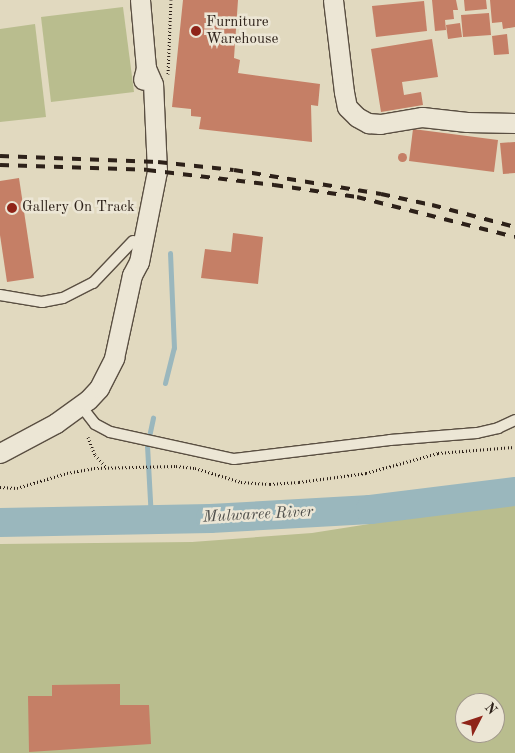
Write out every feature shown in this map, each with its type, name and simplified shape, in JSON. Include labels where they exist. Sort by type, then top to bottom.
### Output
[{"type":"street","points":[[333,0],[347,107],[357,117],[368,123],[380,124],[422,117],[467,122],[515,123]]},
{"type":"street","points":[[132,276],[130,258],[147,170],[143,82],[146,68],[142,1]]},
{"type":"street","points":[[0,453],[56,423],[81,406],[99,388],[114,358],[132,276],[139,262],[158,162],[153,84],[146,68]]},
{"type":"lane","points":[[0,295],[42,302],[64,298],[92,282],[134,242]]},
{"type":"lane","points":[[81,406],[102,429],[234,458],[260,457],[390,440],[477,433],[498,428],[515,420]]},
{"type":"path","points":[[168,79],[172,0]]},
{"type":"path","points":[[88,437],[95,455],[106,468]]},
{"type":"path","points":[[0,487],[17,488],[75,471],[106,468],[184,466],[242,482],[270,484],[366,473],[438,453],[515,447]]},
{"type":"green space","points":[[123,7],[134,92],[51,102],[41,17]]},
{"type":"green space","points":[[35,24],[46,117],[0,122],[0,29]]},
{"type":"green space","points":[[515,501],[515,753],[0,753],[0,544],[192,542],[312,533]]},
{"type":"building","points":[[183,0],[238,0],[234,58],[240,60],[238,73],[320,84],[318,106],[311,105],[312,142],[199,129],[201,117],[191,116],[191,109],[172,107]]},
{"type":"building","points":[[432,0],[456,0],[458,10],[453,10],[454,19],[445,20],[446,30],[435,31]]},
{"type":"building","points":[[464,0],[486,0],[487,9],[465,11]]},
{"type":"building","points":[[490,0],[515,0],[515,27],[503,29],[502,22],[492,23]]},
{"type":"building","points":[[424,1],[427,31],[376,37],[372,6]]},
{"type":"building","points":[[489,13],[491,35],[463,37],[461,15]]},
{"type":"building","points":[[460,23],[462,37],[448,39],[446,25]]},
{"type":"building","points":[[507,34],[509,54],[494,55],[492,36]]},
{"type":"building","points":[[432,39],[438,77],[402,82],[404,95],[421,92],[423,105],[381,112],[371,49]]},
{"type":"building","points":[[413,129],[498,140],[494,172],[409,161]]},
{"type":"building","points":[[515,142],[515,173],[503,174],[500,143]]},
{"type":"building","points":[[402,153],[406,157],[402,161],[398,157]]},
{"type":"building","name":"Gallery On Track","points":[[19,178],[34,278],[7,282],[0,235],[0,181]]},
{"type":"building","points":[[233,233],[263,237],[258,284],[201,278],[205,249],[231,252]]},
{"type":"building","points":[[120,684],[120,705],[149,705],[151,744],[29,752],[28,696],[52,696],[52,685]]},
{"type":"waterway","points":[[165,383],[174,348],[170,253]]},
{"type":"waterway","points":[[151,519],[147,446],[153,418]]},
{"type":"waterway","name":"Mulwaree River","points":[[0,522],[210,518],[370,509],[515,491]]},
{"type":"railway","points":[[0,156],[158,162],[234,170],[381,194],[432,205],[515,227]]},
{"type":"railway","points":[[0,165],[147,170],[274,185],[357,197],[515,237]]},
{"type":"place","name":"Furniture Warehouse","points":[[196,31]]},
{"type":"place","name":"Gallery On Track","points":[[12,208]]}]
